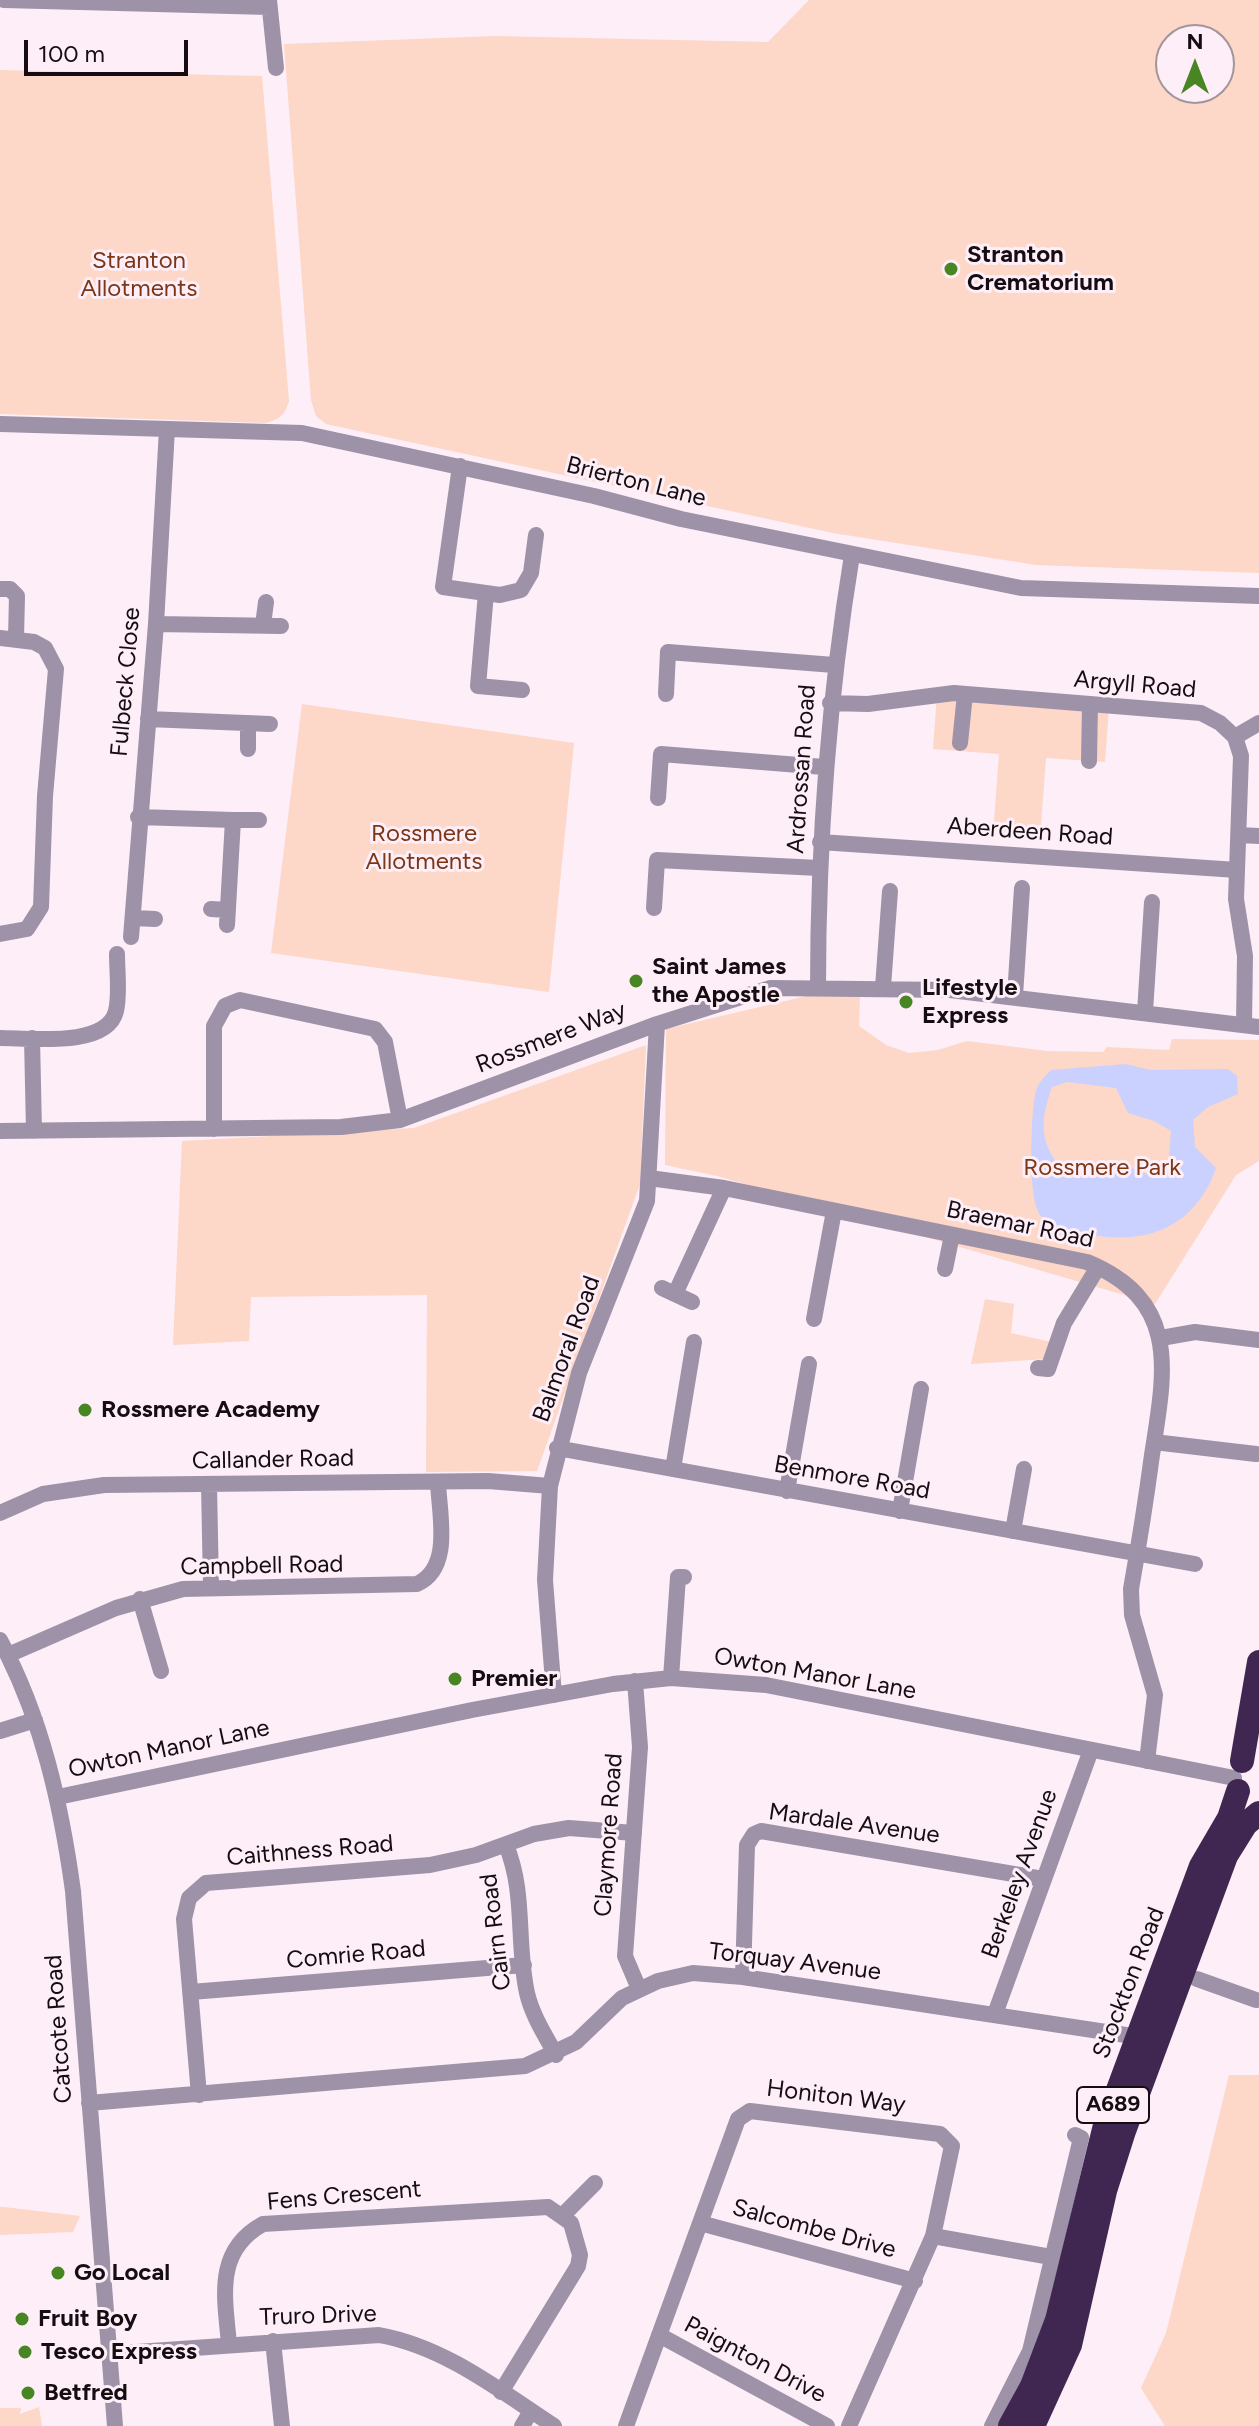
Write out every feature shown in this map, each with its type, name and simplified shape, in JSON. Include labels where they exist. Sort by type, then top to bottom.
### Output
[{"type":"highway","name":"Stockton Road","points":[[1010,2426],[1047,2349],[1062,2259],[1095,2156],[1201,1866],[1229,1818],[1243,1771],[1259,1662]]},
{"type":"highway","points":[[1243,1771],[1244,1799],[1259,1803]]},
{"type":"highway","name":"Stockton Road","points":[[1033,2426],[1070,2345],[1105,2191],[1138,2089],[1221,1868],[1237,1836],[1259,1813]]},
{"type":"street","points":[[4,0],[269,3],[276,68]]},
{"type":"street","name":"Brierton Lane","points":[[0,424],[302,433],[852,555],[1040,590],[1259,596]]},
{"type":"street","name":"Fulbeck Close","points":[[131,937],[138,817],[156,624],[167,429]]},
{"type":"street","points":[[460,466],[443,587],[511,594],[521,590],[531,573],[536,535]]},
{"type":"street","name":"Ardrossan Road","points":[[818,988],[824,767],[834,665],[852,555]]},
{"type":"street","points":[[0,589],[10,589],[17,596],[8,638],[45,648],[52,657],[56,681],[45,796],[41,907],[27,929],[0,934]]},
{"type":"street","points":[[486,593],[478,686],[522,690]]},
{"type":"street","points":[[263,625],[266,602]]},
{"type":"street","points":[[156,624],[281,626]]},
{"type":"street","points":[[666,694],[668,652],[834,665]]},
{"type":"street","points":[[960,743],[965,694]]},
{"type":"street","name":"Argyll Road","points":[[830,703],[868,704],[965,694],[1201,713],[1220,723],[1235,737]]},
{"type":"street","points":[[1089,761],[1090,704]]},
{"type":"street","points":[[148,719],[270,724]]},
{"type":"street","points":[[248,723],[248,749]]},
{"type":"street","points":[[1252,1026],[1252,955],[1237,917],[1242,766],[1235,737],[1259,723]]},
{"type":"street","points":[[658,798],[661,754],[824,767]]},
{"type":"street","points":[[138,817],[259,820]]},
{"type":"street","points":[[222,914],[233,820]]},
{"type":"street","points":[[1239,835],[1259,836]]},
{"type":"street","name":"Aberdeen Road","points":[[820,842],[1237,870]]},
{"type":"street","points":[[654,908],[657,860],[819,868]]},
{"type":"street","points":[[1015,996],[1022,888]]},
{"type":"street","points":[[883,987],[890,891]]},
{"type":"street","points":[[1145,1012],[1152,902]]},
{"type":"street","points":[[134,918],[155,919]]},
{"type":"street","points":[[0,1038],[93,1036],[105,1028],[116,1012],[117,954]]},
{"type":"street","name":"Rossmere Way","points":[[0,1131],[341,1127],[400,1120],[657,1024],[770,988],[883,987],[1015,996],[1252,1026]]},
{"type":"street","points":[[214,1129],[214,1026],[225,1006],[240,1000],[375,1029],[385,1042],[400,1120]]},
{"type":"street","name":"Balmoral Road","points":[[554,1695],[545,1580],[550,1486],[557,1448],[593,1334],[647,1201],[657,1024]]},
{"type":"street","points":[[32,1038],[34,1131]]},
{"type":"street","name":"Braemar Road","points":[[649,1178],[724,1188],[1098,1267],[1134,1290],[1151,1315],[1161,1338],[1164,1378],[1131,1589],[1132,1615],[1155,1695],[1147,1761]]},
{"type":"street","points":[[692,1302],[668,1291],[724,1188]]},
{"type":"street","points":[[814,1319],[834,1211]]},
{"type":"street","points":[[945,1269],[952,1235]]},
{"type":"street","points":[[1048,1369],[1064,1323],[1098,1267]]},
{"type":"street","points":[[1161,1338],[1195,1332],[1259,1340]]},
{"type":"street","points":[[673,1469],[694,1342]]},
{"type":"street","points":[[787,1491],[809,1364]]},
{"type":"street","points":[[900,1511],[921,1389]]},
{"type":"street","points":[[1154,1442],[1256,1454]]},
{"type":"street","name":"Benmore Road","points":[[557,1448],[1195,1564]]},
{"type":"street","points":[[1013,1531],[1024,1469]]},
{"type":"street","name":"Callander Road","points":[[0,1513],[43,1494],[74,1487],[438,1482],[550,1486]]},
{"type":"street","name":"Campbell Road","points":[[4,1647],[140,1599],[183,1589],[406,1587],[427,1580],[439,1561],[438,1482]]},
{"type":"street","points":[[209,1484],[211,1588]]},
{"type":"street","points":[[671,1678],[678,1577],[684,1577]]},
{"type":"street","points":[[140,1599],[162,1670]]},
{"type":"street","name":"Catcote Road","points":[[4,1647],[35,1720],[58,1797],[73,1891],[115,2426]]},
{"type":"street","name":"Owton Manor Lane","points":[[58,1797],[554,1695],[671,1678],[766,1685],[1147,1761],[1243,1771]]},
{"type":"street","name":"Claymore Road","points":[[635,1681],[640,1747],[625,1956],[639,1989]]},
{"type":"street","points":[[0,1731],[35,1720]]},
{"type":"street","name":"Berkeley Avenue","points":[[995,2014],[1091,1750]]},
{"type":"street","name":"Caithness Road","points":[[199,2095],[185,1913],[193,1892],[206,1883],[430,1865],[506,1845],[534,1834],[569,1828],[634,1833]]},
{"type":"street","name":"Mardale Avenue","points":[[743,1977],[747,1845],[754,1834],[761,1831],[1043,1879]]},
{"type":"street","name":"Cairn Road","points":[[506,1845],[519,1893],[530,2003],[556,2055]]},
{"type":"street","name":"Comrie Road","points":[[191,1992],[524,1965]]},
{"type":"street","name":"Torquay Avenue","points":[[89,2103],[505,2071],[556,2055],[584,2036],[622,1998],[639,1989],[673,1976],[693,1973],[743,1977],[1139,2037]]},
{"type":"street","points":[[1197,1979],[1255,2003]]},
{"type":"street","name":"Honiton Way","points":[[626,2426],[738,2119],[750,2111],[940,2134],[952,2146],[933,2236],[849,2426]]},
{"type":"street","name":"Stockton Road","points":[[992,2426],[1030,2351],[1062,2259],[1081,2138],[1075,2135]]},
{"type":"street","points":[[501,2392],[578,2266],[577,2241],[571,2223],[563,2215],[595,2183]]},
{"type":"street","name":"Fens Crescent","points":[[229,2344],[226,2265],[232,2251],[251,2231],[263,2224],[538,2206],[563,2215]]},
{"type":"street","name":"Salcombe Drive","points":[[700,2223],[915,2281]]},
{"type":"street","points":[[933,2236],[1062,2259]]},
{"type":"street","name":"Truro Drive","points":[[109,2354],[358,2334],[403,2339],[445,2356],[554,2426]]},
{"type":"street","name":"Paignton Drive","points":[[659,2335],[827,2426]]},
{"type":"street","points":[[273,2341],[282,2426]]},
{"type":"street","points":[[522,2426],[531,2411]]},
{"type":"green space","points":[[809,0],[1259,0],[1259,573],[1036,565],[833,533],[326,424],[316,416],[311,400],[284,44],[494,36],[768,42]]},
{"type":"green space","name":"Stranton Allotments","points":[[0,70],[262,76],[289,401],[281,416],[266,423],[0,414]]},
{"type":"green space","points":[[937,694],[1109,707],[1105,762],[1046,758],[1040,837],[993,834],[999,754],[933,749]]},
{"type":"green space","name":"Rossmere Allotments","points":[[302,704],[574,743],[549,992],[271,953]]},
{"type":"green space","name":"Rossmere Park","points":[[815,994],[860,994],[859,1026],[886,1045],[909,1053],[938,1050],[967,1041],[1047,1051],[1103,1052],[1107,1047],[1169,1050],[1172,1039],[1259,1040],[1259,1161],[1236,1175],[1155,1304],[717,1176],[665,1165],[666,1029]]},
{"type":"green space","points":[[646,1045],[640,1184],[537,1471],[426,1472],[427,1295],[251,1297],[249,1341],[173,1345],[182,1141],[414,1128]]},
{"type":"green space","points":[[985,1299],[1014,1304],[1011,1333],[1051,1342],[1046,1359],[971,1364]]},
{"type":"green space","points":[[1229,2075],[1259,2075],[1259,2426],[1165,2426],[1141,2388],[1166,2333]]},
{"type":"green space","points":[[0,2207],[80,2216],[73,2232],[0,2235]]},
{"type":"green space","points":[[39,2407],[42,2426],[0,2426],[0,2408],[21,2408],[20,2414]]},
{"type":"water","points":[[1126,1064],[1150,1070],[1228,1069],[1237,1076],[1238,1094],[1208,1107],[1193,1120],[1195,1147],[1216,1168],[1207,1189],[1180,1220],[1144,1235],[1124,1237],[1070,1230],[1041,1216],[1032,1177],[1032,1121],[1037,1088],[1051,1070]],"holes":[[[1067,1082],[1116,1088],[1128,1113],[1154,1121],[1171,1131],[1168,1170],[1149,1175],[1130,1167],[1108,1173],[1057,1163],[1044,1135],[1046,1107],[1052,1087]]]},
{"type":"place","name":"Stranton Crematorium","points":[[951,269]]},
{"type":"place","name":"Saint James the Apostle","points":[[636,981]]},
{"type":"place","name":"Lifestyle Express","points":[[906,1002]]},
{"type":"place","name":"Rossmere Academy","points":[[85,1410]]},
{"type":"place","name":"Premier","points":[[455,1679]]},
{"type":"place","name":"Go Local","points":[[58,2273]]},
{"type":"place","name":"Fruit Boy","points":[[22,2319]]},
{"type":"place","name":"Tesco Express","points":[[25,2352]]},
{"type":"place","name":"Betfred","points":[[28,2393]]}]
